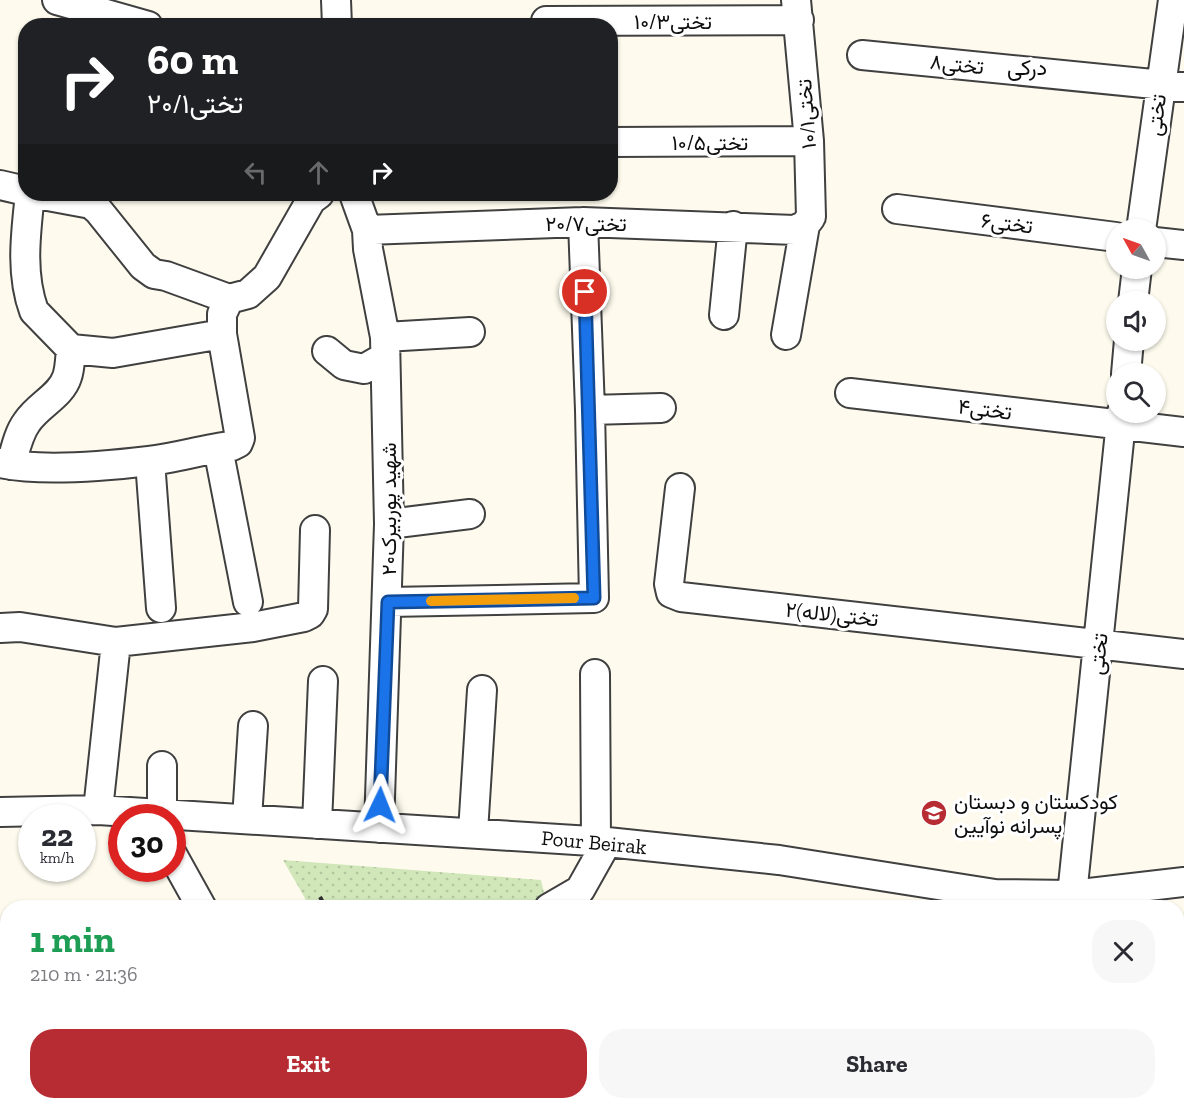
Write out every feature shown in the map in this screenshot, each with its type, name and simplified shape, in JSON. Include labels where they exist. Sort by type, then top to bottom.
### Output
[{"type":"street","points":[[57,0],[120,18]]},
{"type":"street","points":[[336,0],[337,18]]},
{"type":"street","name":"تختی","points":[[1143,219],[1172,86],[1173,0]]},
{"type":"street","name":"تختی۱۰/۳","points":[[615,18],[798,10]]},
{"type":"street","name":"تختی۱۰/۱","points":[[786,335],[805,225],[811,217],[809,141],[798,10]]},
{"type":"street","name":"تختی۸","points":[[862,55],[1172,86]]},
{"type":"street","name":"تختی۱۰/۵","points":[[618,142],[809,141]]},
{"type":"street","points":[[0,185],[18,189]]},
{"type":"street","points":[[29,201],[25,243],[31,303],[34,311],[71,349],[113,353],[222,334]]},
{"type":"street","points":[[74,201],[91,204],[98,210],[143,266],[154,274],[166,276],[229,300],[248,294],[267,277],[310,201]]},
{"type":"street","name":"شهید پوربیرک۲۰","points":[[357,201],[367,230],[368,249],[385,347],[389,524],[379,828]]},
{"type":"street","name":"تختی۶","points":[[897,208],[1106,236]]},
{"type":"street","points":[[388,602],[594,598],[583,222]]},
{"type":"street","name":"تختی۲۰/۷","points":[[367,230],[583,222],[795,230],[805,225]]},
{"type":"street","points":[[724,315],[733,226]]},
{"type":"street","points":[[1166,243],[1184,245]]},
{"type":"street","points":[[71,349],[65,382],[28,420],[5,464],[75,467],[150,461],[228,445],[240,438],[222,334],[222,314],[229,300]]},
{"type":"street","points":[[327,351],[344,365],[364,369],[385,347],[471,332]]},
{"type":"street","name":"تختی۴","points":[[850,393],[1106,418]]},
{"type":"street","points":[[590,410],[661,408]]},
{"type":"street","name":"تختی","points":[[1072,895],[1121,423]]},
{"type":"street","name":"تختی۴","points":[[1140,423],[1184,432]]},
{"type":"street","points":[[228,445],[248,602]]},
{"type":"street","points":[[150,461],[161,608]]},
{"type":"street","name":"۲تختی(لاله)","points":[[680,488],[669,584],[671,593],[681,597],[1099,644]]},
{"type":"street","points":[[389,524],[470,514]]},
{"type":"street","points":[[7,622],[116,642],[253,627],[304,617],[313,609],[315,530]]},
{"type":"street","points":[[98,810],[116,642]]},
{"type":"street","points":[[1099,644],[1184,654]]},
{"type":"street","points":[[563,900],[580,890],[601,841],[595,674]]},
{"type":"street","points":[[317,824],[323,681]]},
{"type":"street","points":[[473,832],[482,690]]},
{"type":"street","points":[[247,819],[253,726]]},
{"type":"street","points":[[157,804],[162,766]]},
{"type":"street","name":"Pour Beirak","points":[[0,812],[108,811]]},
{"type":"street","name":"Pour Beirak","points":[[186,816],[601,841],[779,860],[977,900]]},
{"type":"street","points":[[186,879],[198,900]]},
{"type":"street","name":"Pour Beirak","points":[[997,900],[1072,895],[1151,897],[1184,882]]},
{"type":"green space","points":[[283,860],[541,880],[545,897],[540,900],[306,900]]},
{"type":"slow traffic","points":[[431,601],[574,598]]},
{"type":"place","name":"کودکستان و دبستان پسرانه نوآیین","points":[[934,813]]},
{"type":"district","name":"درکی","points":[[1027,67]]},
{"type":"route","points":[[380,805],[388,602],[594,598],[585,292]]}]
